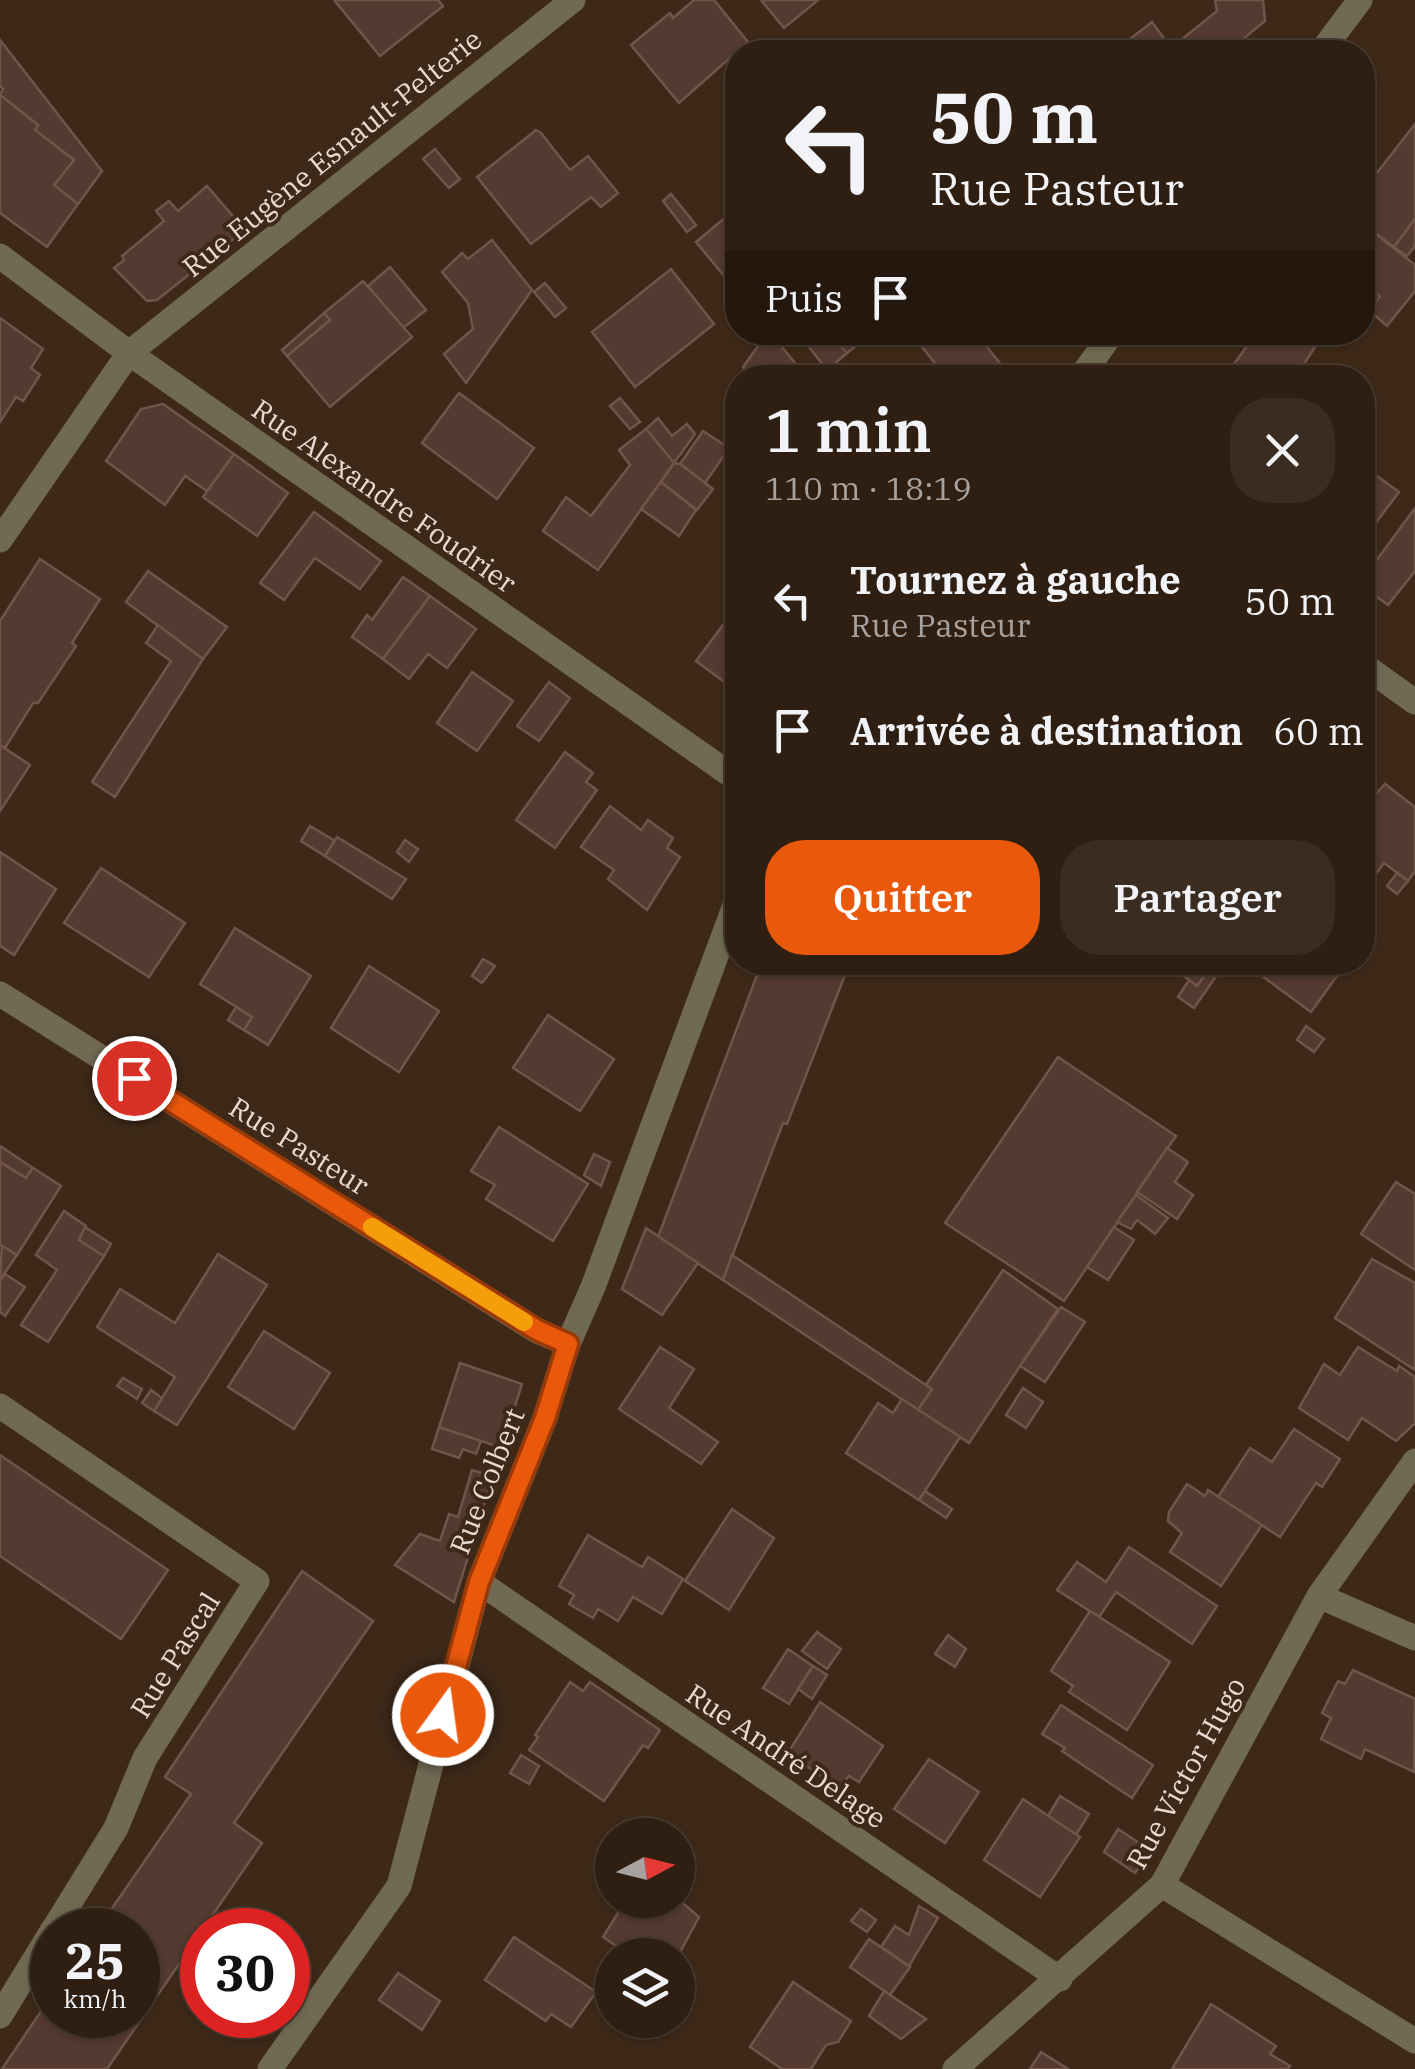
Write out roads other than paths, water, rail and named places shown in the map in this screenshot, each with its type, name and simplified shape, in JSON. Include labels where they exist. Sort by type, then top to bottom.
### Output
[{"type":"street","name":"Rue Eugène Esnault-Pelterie","points":[[0,540],[129,354],[573,0]]},
{"type":"street","points":[[1330,40],[1360,0]]},
{"type":"street","name":"Rue Alexandre Foudrier","points":[[0,256],[129,354],[725,771]]},
{"type":"street","points":[[1375,673],[1415,702]]},
{"type":"street","name":"Rue Colbert","points":[[270,2069],[399,1886],[479,1582],[545,1418],[568,1344],[593,1287],[725,932]]},
{"type":"street","name":"Rue Pasteur","points":[[0,994],[537,1330],[568,1344]]},
{"type":"street","name":"Rue Pascal","points":[[0,1406],[257,1581],[145,1758],[116,1828],[67,1908]]},
{"type":"street","name":"Rue Victor Hugo","points":[[955,2069],[1162,1885],[1319,1596],[1415,1461]]},
{"type":"street","name":"Rue André Delage","points":[[479,1582],[1060,1979]]},
{"type":"street","points":[[1319,1596],[1415,1638]]},
{"type":"street","points":[[1162,1885],[1415,2040]]},
{"type":"street","name":"Rue Pascal","points":[[0,2016],[30,1967]]}]
